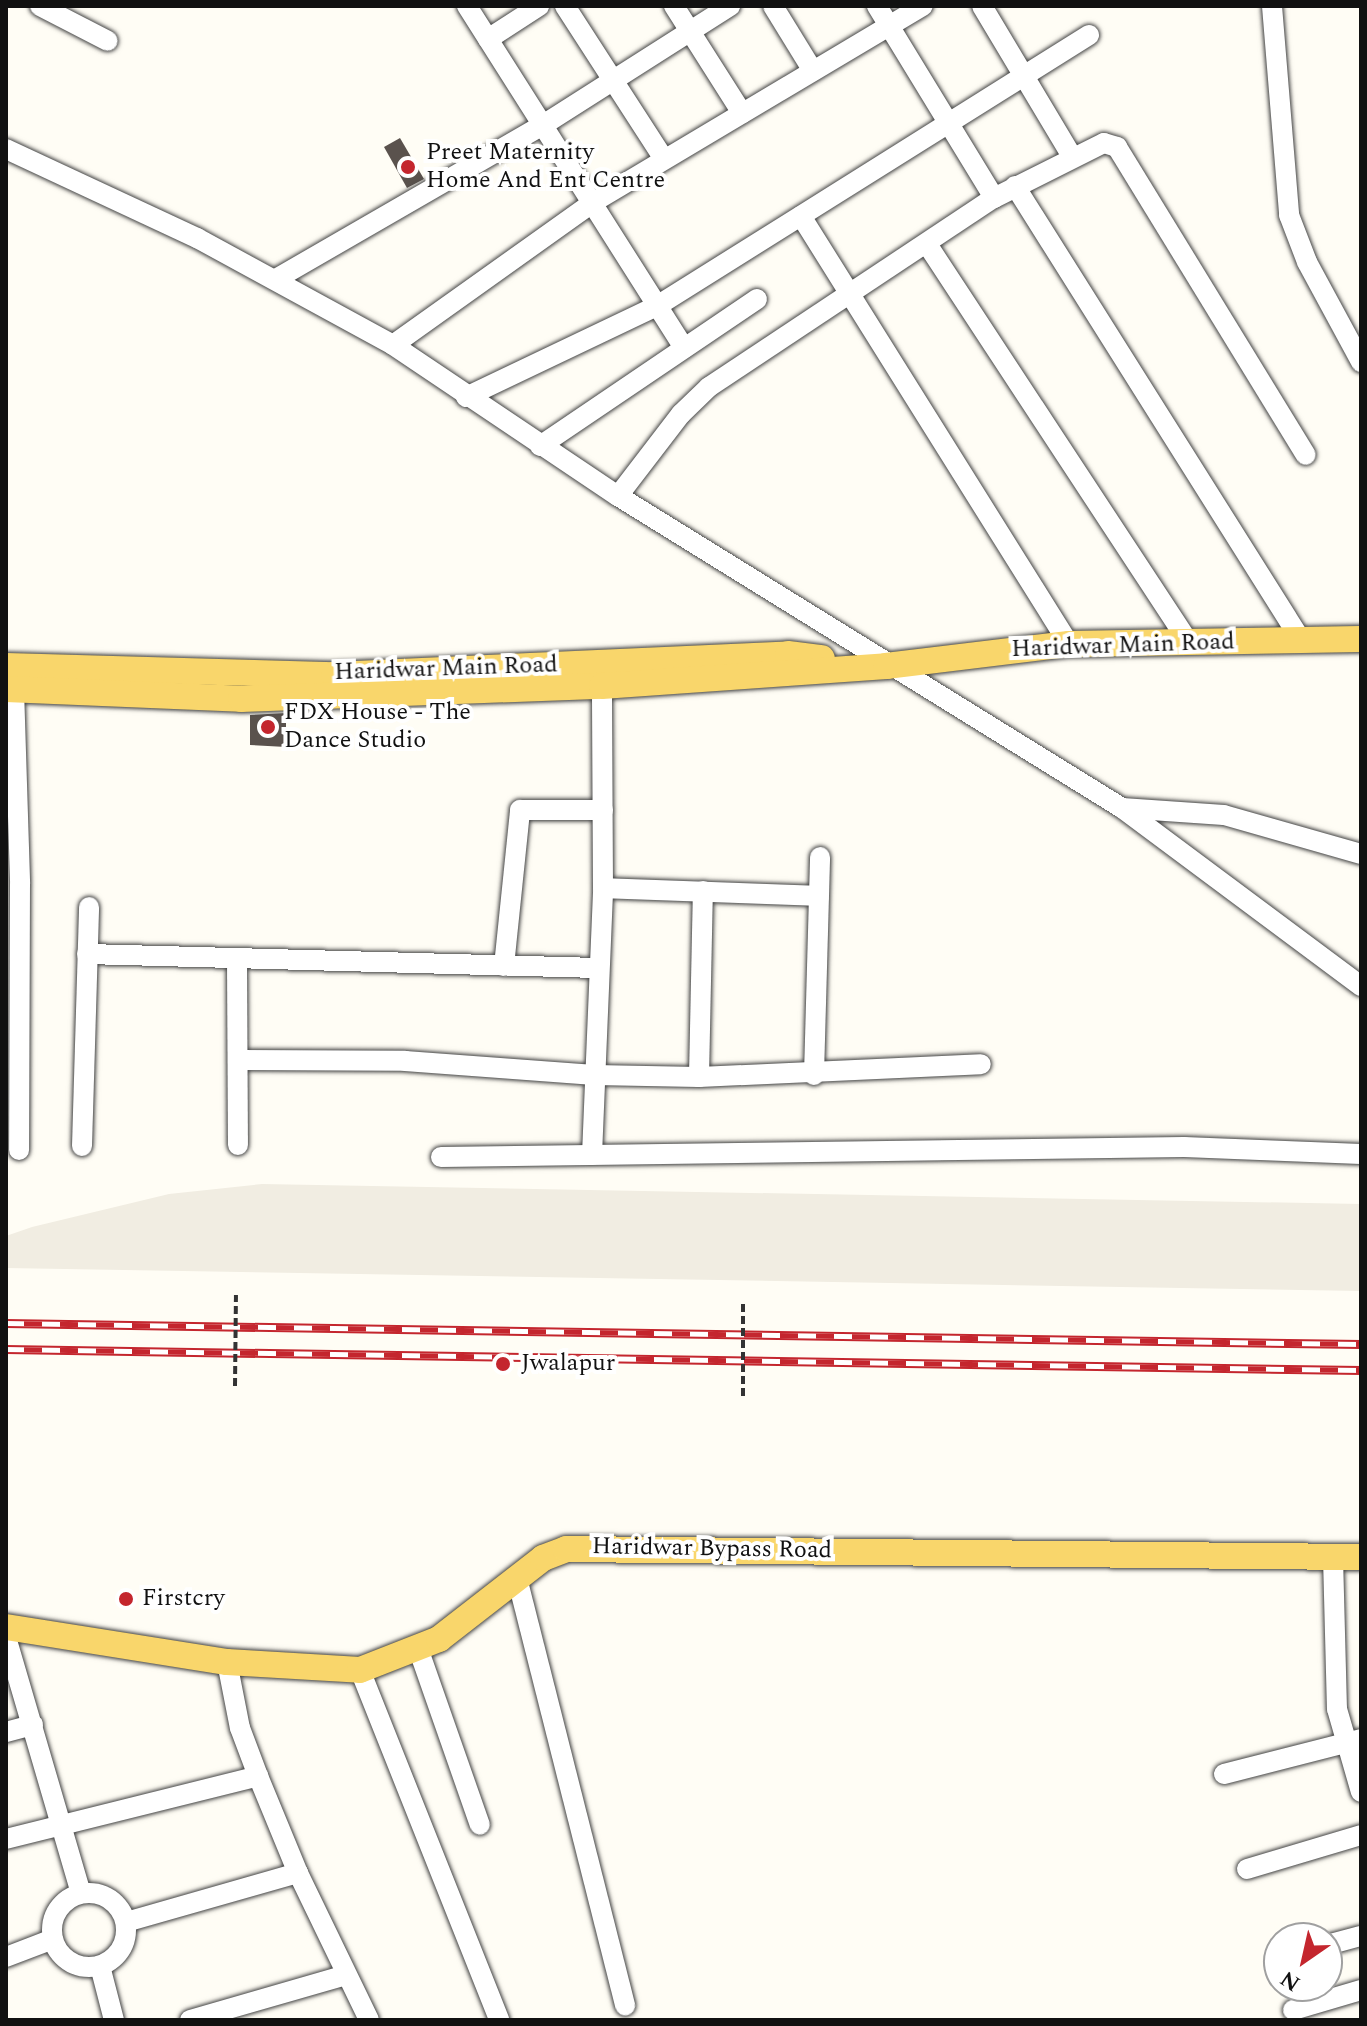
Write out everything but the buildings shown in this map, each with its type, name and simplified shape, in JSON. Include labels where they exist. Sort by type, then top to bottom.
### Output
[{"type":"main road","name":"Haridwar Main Road","points":[[9,681],[241,699],[602,686],[886,666],[1069,644],[1361,639]]},
{"type":"main road","name":"Haridwar Main Road","points":[[9,681],[334,675],[788,654],[886,666]]},
{"type":"main road","name":"Haridwar Bypass Road","points":[[6,1627],[227,1662],[360,1670],[419,1651],[543,1558],[566,1549],[597,1546],[1361,1557]]},
{"type":"street","points":[[40,6],[108,41]]},
{"type":"street","points":[[467,6],[684,348]]},
{"type":"street","points":[[488,39],[539,6]]},
{"type":"street","points":[[565,6],[664,159]]},
{"type":"street","points":[[674,6],[742,113]]},
{"type":"street","points":[[276,279],[543,125],[730,6]]},
{"type":"street","points":[[773,6],[813,71]]},
{"type":"street","points":[[877,6],[994,198]]},
{"type":"street","points":[[393,345],[592,203],[923,6]]},
{"type":"street","points":[[982,6],[1071,155]]},
{"type":"street","points":[[1272,6],[1289,215],[1307,262],[1361,362]]},
{"type":"street","points":[[466,397],[657,306],[1089,35]]},
{"type":"street","points":[[618,496],[681,414],[709,387],[848,291],[927,244],[994,198],[1071,155],[1104,143],[1117,147],[1306,455]]},
{"type":"street","points":[[6,149],[276,279],[393,345],[466,397],[618,496],[886,666],[1122,808],[1361,986]]},
{"type":"street","points":[[1015,186],[1301,640]]},
{"type":"street","points":[[801,216],[1069,644]]},
{"type":"street","points":[[927,244],[1188,642]]},
{"type":"street","points":[[540,446],[757,299]]},
{"type":"street","points":[[9,681],[20,884],[12,1106],[19,1150]]},
{"type":"street","points":[[592,1155],[603,888],[602,686]]},
{"type":"street","points":[[1122,808],[1224,815],[1361,854]]},
{"type":"street","points":[[504,966],[520,810],[603,810]]},
{"type":"street","points":[[814,1075],[820,857]]},
{"type":"street","points":[[603,888],[819,896]]},
{"type":"street","points":[[699,1077],[703,891]]},
{"type":"street","points":[[82,1146],[89,907]]},
{"type":"street","points":[[87,954],[237,961],[598,968]]},
{"type":"street","points":[[237,961],[241,1060],[238,1145]]},
{"type":"street","points":[[241,1060],[405,1061],[594,1075],[699,1077],[814,1075],[981,1064]]},
{"type":"street","points":[[441,1157],[1184,1147],[1361,1154]]},
{"type":"street","points":[[1333,1557],[1334,1682],[1353,1741],[1361,1792]]},
{"type":"street","points":[[517,1578],[625,2006]]},
{"type":"street","points":[[6,1637],[81,1893]]},
{"type":"street","points":[[419,1651],[480,1825]]},
{"type":"street","points":[[227,1662],[240,1728],[258,1776],[298,1873],[369,2020]]},
{"type":"street","points":[[360,1670],[499,2020]]},
{"type":"street","points":[[6,1732],[33,1725]]},
{"type":"street","points":[[1224,1774],[1353,1741]]},
{"type":"street","points":[[6,1839],[258,1776]]},
{"type":"street","points":[[1247,1869],[1361,1835]]},
{"type":"street","points":[[126,1922],[298,1873]]},
{"type":"street","points":[[81,1893],[114,1902],[126,1922],[118,1954],[100,1966],[77,1965],[53,1939],[61,1905],[81,1893]]},
{"type":"street","points":[[6,1957],[53,1939]]},
{"type":"street","points":[[100,1966],[114,2020]]},
{"type":"street","points":[[190,2020],[346,1975]]},
{"type":"street","points":[[1293,2010],[1361,1990]]},
{"type":"path","points":[[235,1386],[236,1295]]},
{"type":"path","points":[[743,1304],[743,1396]]},
{"type":"shaded area","points":[[262,1184],[1361,1204],[1361,1291],[6,1268],[6,1236],[32,1227],[169,1194]]},
{"type":"railway","points":[[6,1323],[1361,1344]]},
{"type":"railway","points":[[6,1349],[1361,1370]]},
{"type":"place","name":"Preet Maternity Home And Ent Centre","points":[[408,167]]},
{"type":"place","name":"FDX House - The Dance Studio","points":[[268,727]]},
{"type":"place","name":"Jwalapur","points":[[503,1364]]},
{"type":"place","name":"Firstcry","points":[[126,1599]]}]
